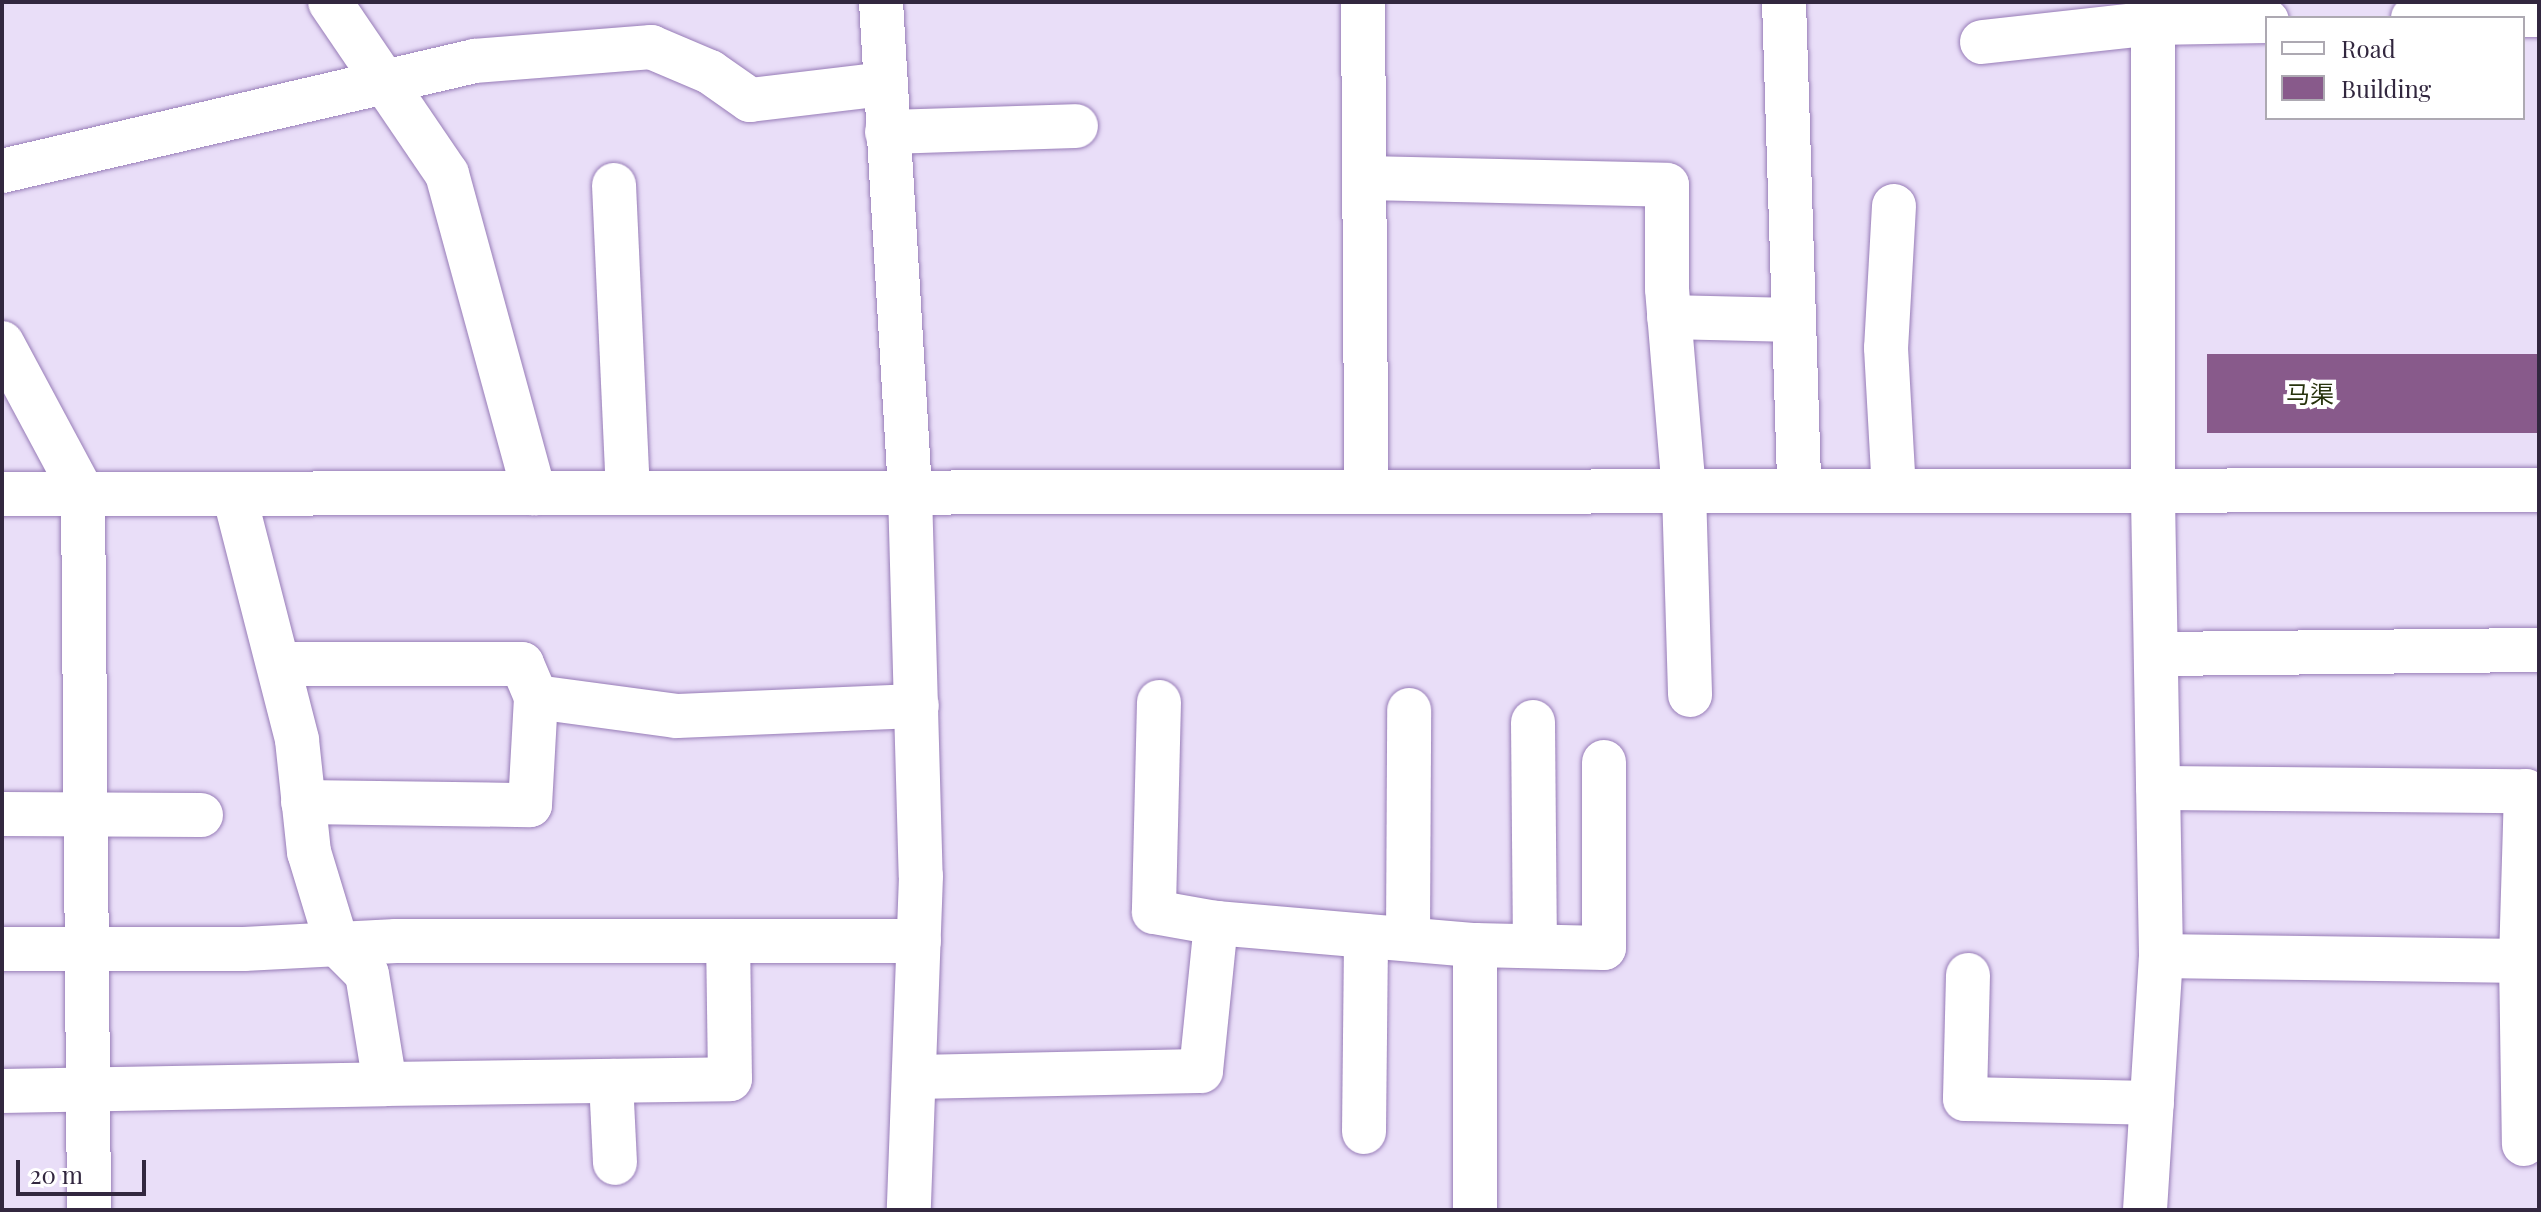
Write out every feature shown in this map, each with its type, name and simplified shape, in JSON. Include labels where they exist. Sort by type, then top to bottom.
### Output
[{"type":"street","points":[[330,2],[447,174],[534,493]]},
{"type":"street","points":[[881,2],[910,493],[917,706],[919,941],[909,1210]]},
{"type":"street","points":[[1363,2],[1366,492]]},
{"type":"street","points":[[1784,2],[1799,491]]},
{"type":"street","points":[[1982,42],[2153,13],[2265,21]]},
{"type":"street","points":[[2145,1210],[2161,956],[2153,491],[2153,13]]},
{"type":"street","points":[[2497,16],[2539,15]]},
{"type":"street","points":[[2,171],[474,61],[651,47],[710,72],[750,100],[884,84]]},
{"type":"street","points":[[887,132],[1076,126]]},
{"type":"street","points":[[1366,178],[1667,185],[1669,317],[1684,491],[1690,695]]},
{"type":"street","points":[[614,185],[628,493]]},
{"type":"street","points":[[1894,206],[1886,348],[1894,491]]},
{"type":"street","points":[[1669,317],[1793,320]]},
{"type":"street","points":[[2,343],[83,494],[89,1210]]},
{"type":"street","points":[[2,494],[2539,490]]},
{"type":"street","points":[[234,494],[281,664],[309,852],[337,944],[367,974],[385,1084]]},
{"type":"street","points":[[2156,654],[2539,650]]},
{"type":"street","points":[[281,664],[522,664],[536,697],[530,805],[303,802]]},
{"type":"street","points":[[536,697],[676,716],[917,706]]},
{"type":"street","points":[[1159,702],[1154,912],[1216,923],[1475,945],[1604,948],[1604,762]]},
{"type":"street","points":[[1364,1132],[1409,710]]},
{"type":"street","points":[[1533,722],[1535,946]]},
{"type":"street","points":[[2158,788],[2526,791],[2521,961],[2524,1144]]},
{"type":"street","points":[[2,814],[201,815]]},
{"type":"street","points":[[914,1077],[1201,1071],[1216,923]]},
{"type":"street","points":[[2,1091],[730,1079],[728,941]]},
{"type":"street","points":[[2,949],[919,941]]},
{"type":"street","points":[[1475,945],[1475,1210]]},
{"type":"street","points":[[2161,956],[2521,961]]},
{"type":"street","points":[[1968,975],[1965,1099],[2152,1103]]},
{"type":"street","points":[[611,1081],[615,1163]]},
{"type":"building","points":[[2207,354],[2539,354],[2539,433],[2207,433]]},
{"type":"district","name":"马渠","points":[[2310,394]]}]
